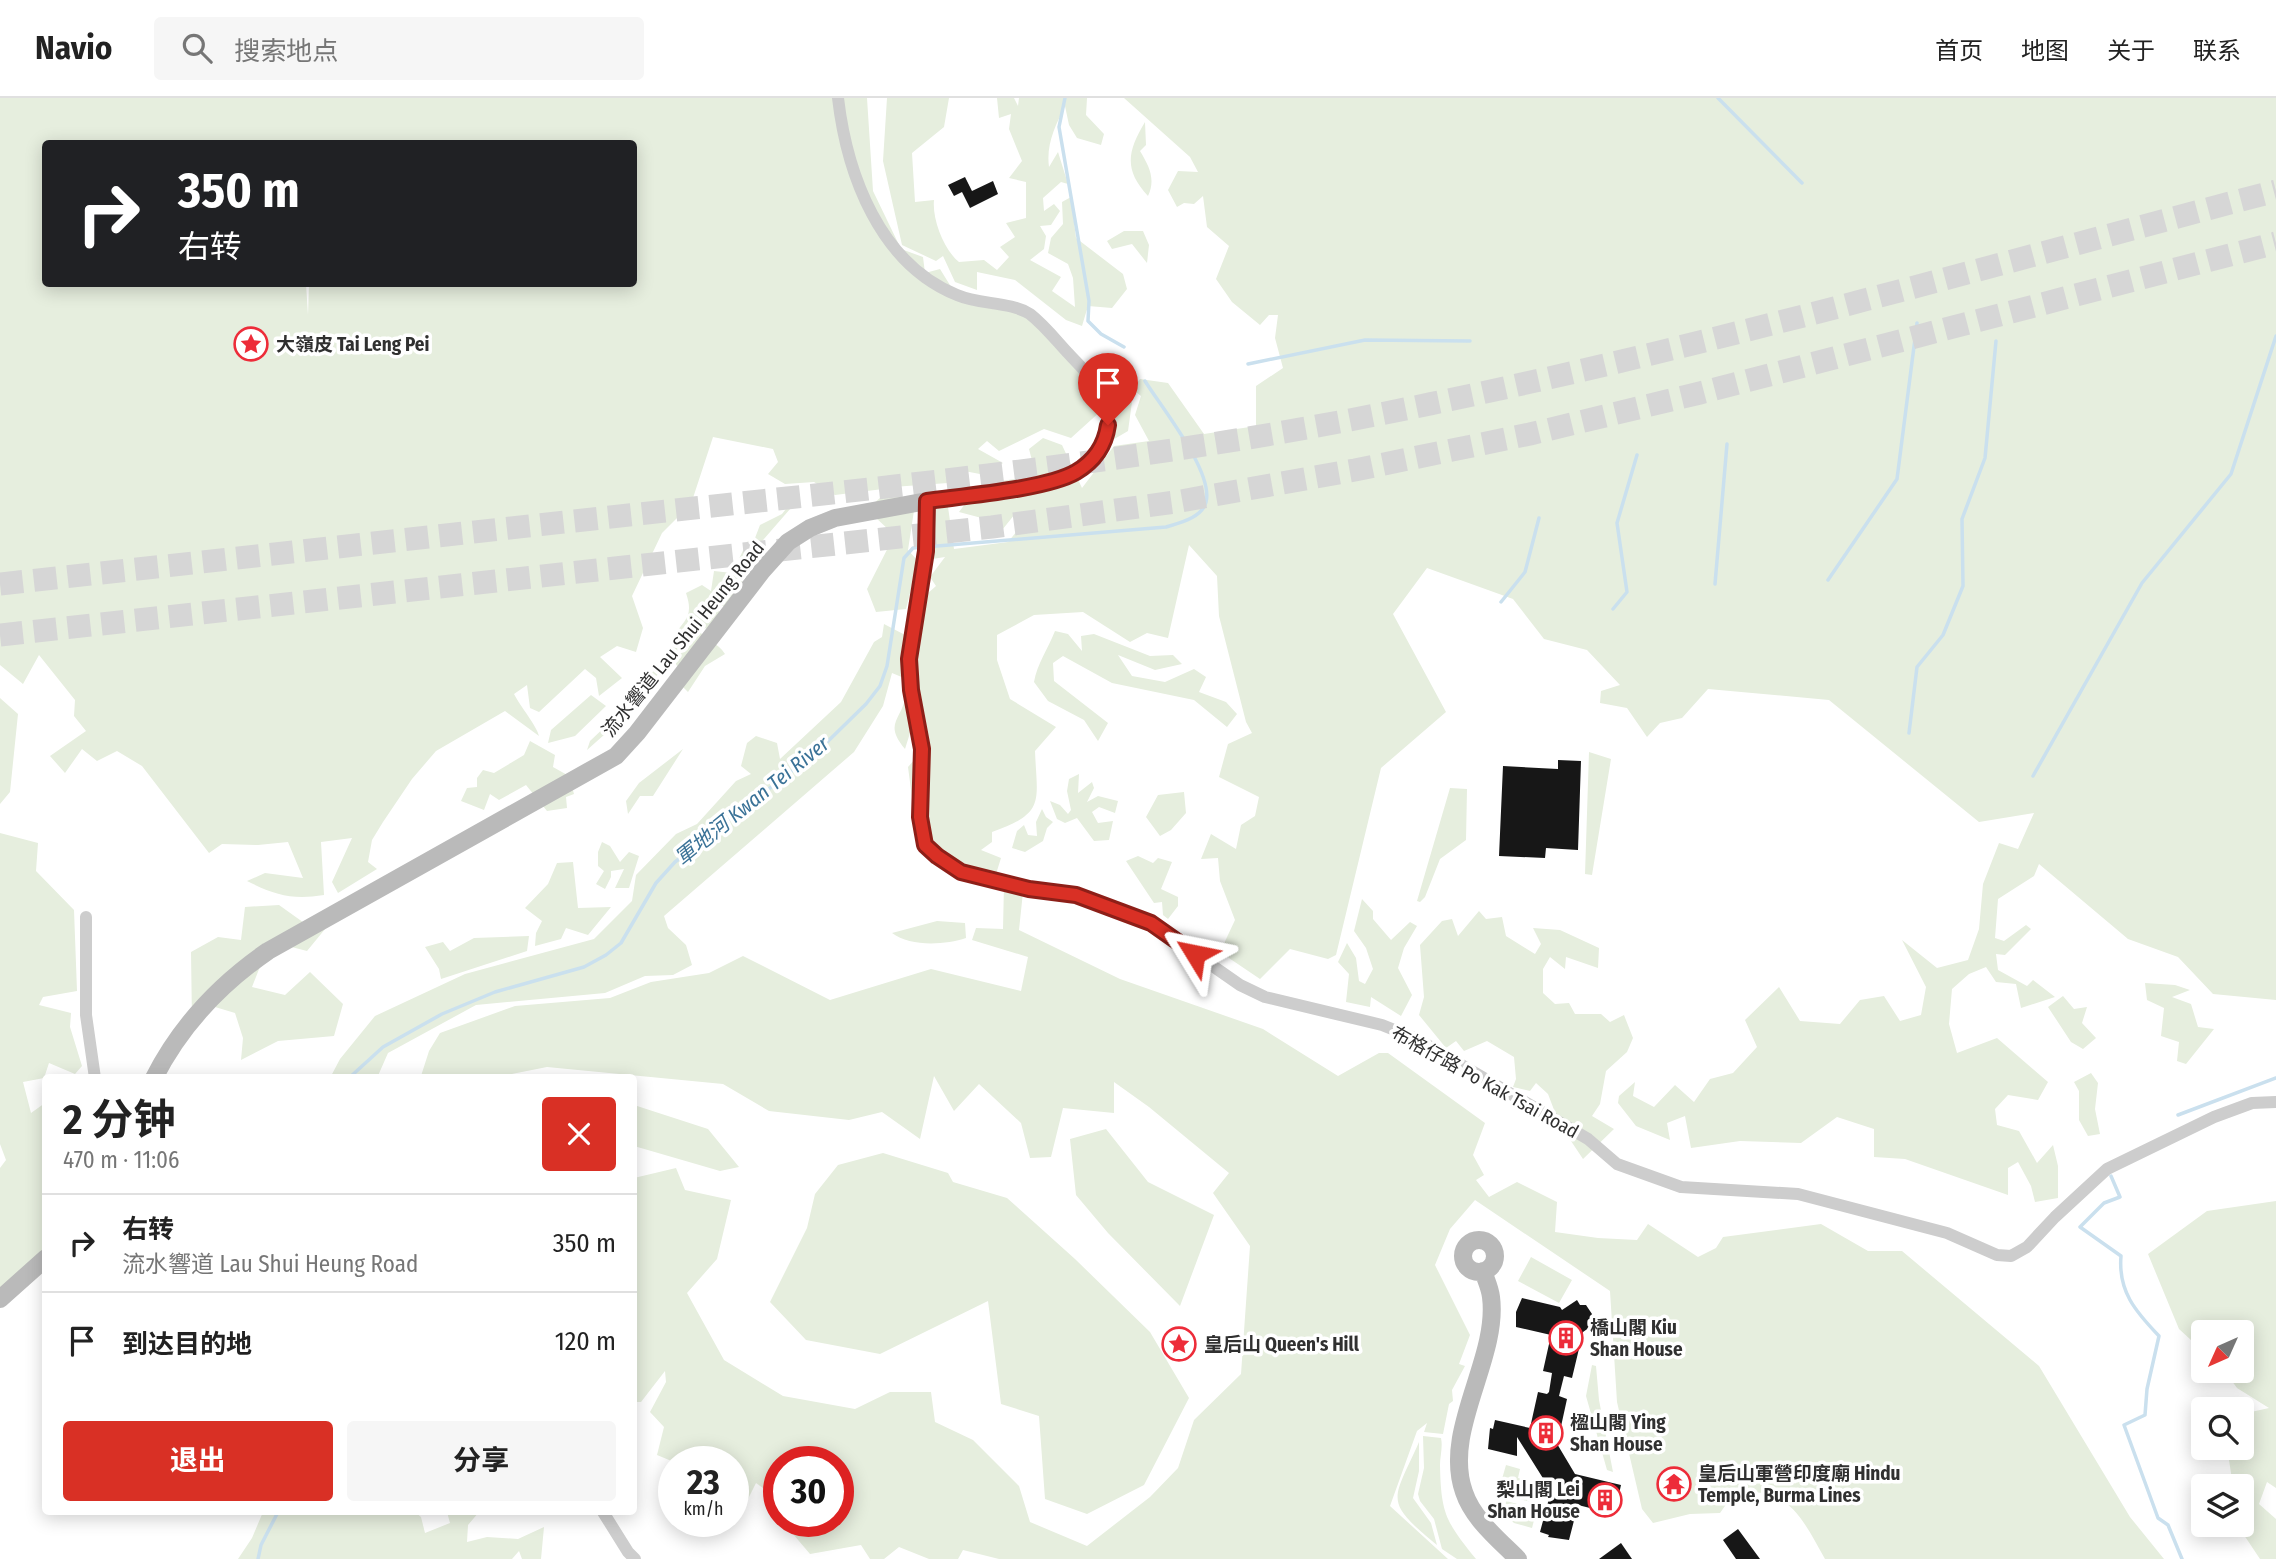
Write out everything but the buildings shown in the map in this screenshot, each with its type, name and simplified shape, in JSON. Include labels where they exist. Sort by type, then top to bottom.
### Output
[{"type":"street","name":"流水響道 Lau Shui Heung Road","points":[[155,1074],[180,1034],[204,1005],[238,973],[268,951],[616,756],[637,733],[769,562],[795,537],[835,518],[1036,484],[1072,474],[1093,459],[1108,430],[1107,410],[1095,383],[1030,314],[1017,307],[972,300],[944,289],[916,271],[897,251],[878,224],[855,177],[846,148],[838,98]]},
{"type":"street","name":"布格仔路 Po Kak Tsai Road","points":[[927,501],[926,547],[909,659],[922,749],[920,817],[925,845],[961,872],[1029,889],[1076,895],[1151,923],[1240,985],[1265,997],[1382,1025],[1417,1040],[1588,1139],[1612,1161],[1623,1167],[1681,1187],[1798,1194],[1957,1236],[1997,1255],[2011,1256],[2027,1247],[2107,1169],[2214,1117],[2252,1103],[2276,1102]]},
{"type":"street","points":[[86,917],[86,1015],[94,1074]]},
{"type":"street","points":[[0,1299],[42,1262]]},
{"type":"street","points":[[1483,1272],[1492,1296],[1489,1331],[1462,1432],[1460,1469],[1464,1492],[1476,1514],[1518,1559]]},
{"type":"street","points":[[605,1515],[635,1559]]},
{"type":"green space","points":[[0,98],[867,98],[873,191],[901,249],[923,257],[925,273],[940,269],[953,290],[1033,316],[1094,387],[1102,410],[1071,438],[1044,429],[999,451],[987,441],[978,449],[1003,463],[985,475],[954,469],[948,483],[893,487],[902,500],[915,504],[908,550],[918,561],[906,609],[876,612],[867,589],[898,528],[890,531],[875,517],[872,505],[881,497],[883,489],[835,495],[814,482],[785,484],[768,474],[778,462],[773,449],[713,437],[691,504],[662,533],[632,596],[643,628],[636,652],[617,646],[600,657],[622,678],[599,696],[596,678],[585,669],[539,712],[530,708],[527,685],[514,694],[539,736],[505,711],[436,751],[412,779],[372,840],[368,862],[377,869],[338,893],[332,882],[352,838],[321,842],[324,895],[302,897],[266,890],[247,881],[265,873],[303,878],[288,842],[222,844],[209,853],[142,766],[117,751],[97,761],[82,749],[65,773],[50,756],[86,731],[74,716],[75,700],[39,655],[23,684],[0,665]]},
{"type":"green space","points":[[887,98],[949,98],[944,127],[912,153],[915,202],[934,200],[940,234],[948,250],[959,262],[984,260],[997,270],[1009,257],[1000,247],[1015,237],[1006,223],[1026,218],[1026,182],[1009,178],[1022,161],[1009,129],[1011,114],[999,118],[997,98],[1014,98],[1018,106],[1019,98],[1087,98],[1086,115],[1104,134],[1101,145],[1077,138],[1069,125],[1065,106],[1052,136],[1048,159],[1049,167],[1058,152],[1068,184],[1061,182],[1043,198],[1044,211],[1054,204],[1060,211],[1051,225],[1040,226],[1046,236],[1044,249],[1030,260],[1061,277],[1052,291],[1075,307],[1073,278],[1068,264],[1048,253],[1051,238],[1063,224],[1062,202],[1071,197],[1076,238],[1123,274],[1127,289],[1112,308],[1088,306],[1082,326],[1066,320],[1015,280],[977,272],[977,290],[955,282],[943,256],[936,261],[902,245],[883,161]]},
{"type":"green space","points":[[1124,98],[2276,98],[2276,1000],[2213,994],[2178,957],[2128,939],[2039,864],[2034,876],[1998,899],[1995,938],[2004,941],[2026,925],[2031,929],[2005,955],[1996,954],[1998,970],[2027,986],[2033,980],[2055,997],[2021,1008],[2016,984],[1996,982],[1986,967],[1969,974],[1952,989],[1949,1024],[1957,1053],[1997,1038],[2048,1082],[2038,1100],[2008,1095],[1995,1109],[1997,1125],[2019,1131],[2037,1163],[2053,1145],[2058,1166],[2058,1198],[2035,1202],[2031,1186],[2018,1162],[2008,1168],[2008,1195],[1905,1159],[1874,1157],[1874,1129],[1837,1117],[1801,1143],[1740,1141],[1691,1148],[1685,1116],[1667,1123],[1670,1140],[1636,1126],[1618,1103],[1619,1096],[1635,1082],[1633,1096],[1654,1107],[1675,1085],[1694,1102],[1710,1079],[1733,1073],[1757,1047],[1745,1020],[1779,987],[1800,1021],[1840,1024],[1860,1000],[1884,996],[1900,1021],[1921,1015],[1926,987],[1902,940],[1937,968],[1968,960],[1979,929],[1983,884],[1999,843],[2018,849],[2034,813],[1979,822],[1829,700],[1708,689],[1682,718],[1660,723],[1647,737],[1627,708],[1600,703],[1601,691],[1620,685],[1587,650],[1544,639],[1513,599],[1427,568],[1393,614],[1446,712],[1381,768],[1336,955],[1328,959],[1290,949],[1260,979],[1220,952],[1235,920],[1220,881],[1218,858],[1201,859],[1211,834],[1236,849],[1241,825],[1255,816],[1259,797],[1219,777],[1228,744],[1252,733],[1246,722],[1219,616],[1217,576],[1189,545],[1168,638],[1147,633],[1130,642],[1083,612],[1034,615],[997,635],[997,660],[1010,699],[1056,727],[1035,751],[1037,794],[1030,811],[1022,818],[992,832],[992,842],[981,850],[1001,858],[996,874],[965,879],[916,828],[908,767],[929,743],[910,733],[905,749],[895,733],[906,689],[904,678],[892,673],[883,706],[854,752],[664,916],[668,928],[686,945],[692,965],[673,975],[645,976],[605,993],[476,1005],[388,1053],[379,1074],[332,1074],[340,1059],[375,1016],[465,974],[594,939],[632,901],[636,875],[676,834],[697,824],[736,781],[751,774],[741,766],[747,743],[756,736],[777,743],[780,759],[841,702],[874,642],[882,637],[884,624],[907,636],[918,602],[936,586],[930,577],[945,557],[926,560],[919,552],[921,523],[932,509],[948,507],[954,549],[1008,542],[1017,531],[1015,514],[998,535],[993,521],[959,512],[968,500],[999,501],[1001,481],[1036,476],[1029,449],[1043,438],[1062,445],[1082,488],[1114,446],[1149,441],[1135,415],[1141,396],[1132,389],[1140,379],[1168,383],[1204,434],[1256,426],[1256,386],[1283,368],[1275,338],[1278,315],[1269,315],[1260,325],[1232,302],[1216,279],[1229,246],[1207,227],[1203,196],[1194,204],[1184,203],[1177,207],[1168,190],[1178,171],[1198,172],[1190,157]]},
{"type":"green space","points":[[1145,122],[1146,145],[1140,151],[1149,167],[1151,178],[1148,196],[1135,178],[1131,160],[1134,143]]},
{"type":"green space","points":[[1124,231],[1143,231],[1149,245],[1147,263],[1132,244],[1112,249],[1107,241]]},
{"type":"green space","points":[[1118,392],[1132,402],[1128,431],[1099,448],[1116,415]]},
{"type":"green space","points":[[797,501],[743,563],[739,559],[747,542],[755,538],[760,525],[782,514],[789,505]]},
{"type":"green space","points":[[714,571],[732,573],[745,584],[728,608],[717,604],[720,614],[710,628],[698,629],[725,654],[705,666],[688,692],[675,679],[680,671],[673,659],[672,638],[689,613],[686,593],[702,585],[711,591]]},
{"type":"green space","points":[[1055,631],[1068,634],[1082,651],[1081,636],[1094,634],[1150,656],[1173,655],[1182,664],[1155,670],[1118,655],[1132,676],[1165,682],[1194,669],[1206,677],[1199,692],[1226,702],[1237,714],[1227,727],[1194,700],[1112,683],[1063,656],[1053,663],[1054,681],[1108,723],[1098,741],[1084,720],[1048,701],[1034,682]]},
{"type":"green space","points":[[667,659],[667,668],[652,679],[649,695],[587,750],[590,741],[610,722],[623,702],[640,698],[649,675]]},
{"type":"green space","points":[[591,695],[606,706],[575,736],[548,743],[551,730]]},
{"type":"green space","points":[[0,698],[18,714],[10,792],[0,804]]},
{"type":"green space","points":[[530,741],[555,755],[553,767],[569,776],[574,794],[566,797],[567,808],[547,811],[526,785],[499,800],[490,794],[484,810],[461,801],[467,788],[477,787],[477,778],[483,770],[494,773],[524,755]]},
{"type":"green space","points":[[683,749],[653,796],[640,796],[628,814],[626,801],[639,783]]},
{"type":"green space","points":[[1589,752],[1611,759],[1592,875],[1585,874]]},
{"type":"green space","points":[[1079,774],[1078,793],[1092,782],[1094,788],[1087,802],[1098,796],[1118,801],[1115,813],[1099,807],[1092,812],[1098,823],[1113,821],[1109,840],[1094,841],[1077,818],[1065,823],[1057,819],[1050,801],[1060,805],[1068,814],[1071,810],[1067,791],[1069,779]]},
{"type":"green space","points":[[1450,788],[1467,789],[1466,840],[1440,859],[1425,897],[1420,902],[1417,901]]},
{"type":"green space","points":[[1184,792],[1186,813],[1171,830],[1160,836],[1146,817],[1158,795]]},
{"type":"green space","points":[[1042,809],[1046,817],[1053,822],[1047,828],[1043,841],[1025,852],[1012,848],[1017,831],[1024,825],[1028,835],[1037,836],[1036,822]]},
{"type":"green space","points":[[0,833],[38,843],[36,871],[74,910],[77,991],[43,997],[39,1005],[71,1013],[70,1027],[82,1066],[75,1074],[49,1063],[42,1078],[23,1082],[31,1113],[42,1105],[42,1253],[0,1290],[0,1168],[6,1160],[0,1144]]},
{"type":"green space","points":[[602,842],[610,846],[620,862],[629,852],[639,856],[629,888],[615,888],[624,869],[611,871],[605,889],[596,884],[604,871],[598,866],[598,852]]},
{"type":"green space","points":[[1138,856],[1153,863],[1158,858],[1172,862],[1161,889],[1178,897],[1178,906],[1168,919],[1163,915],[1162,902],[1154,903],[1126,861]]},
{"type":"green space","points":[[573,862],[578,908],[611,907],[588,935],[566,928],[561,939],[535,946],[536,933],[542,921],[525,908],[548,884],[557,863]]},
{"type":"green space","points":[[1004,884],[1023,892],[1019,930],[1120,979],[1263,1029],[1338,1076],[1379,1053],[1388,1053],[1485,1123],[1473,1155],[1484,1175],[1476,1180],[1489,1197],[1517,1182],[1557,1202],[1555,1232],[1637,1240],[1648,1224],[1698,1257],[1716,1248],[1723,1237],[1821,1224],[1868,1251],[1902,1251],[2039,1366],[2130,1517],[2164,1559],[1825,1559],[1800,1517],[1790,1506],[1766,1494],[1732,1496],[1720,1513],[1690,1514],[1653,1523],[1642,1509],[1617,1402],[1610,1291],[1475,1200],[1450,1229],[1435,1265],[1470,1335],[1459,1364],[1465,1366],[1452,1390],[1453,1401],[1449,1404],[1443,1434],[1424,1432],[1427,1423],[1417,1431],[1390,1506],[1448,1559],[999,1559],[963,1550],[958,1559],[929,1559],[899,1547],[884,1559],[870,1559],[861,1545],[810,1554],[796,1537],[854,1537],[854,1446],[763,1446],[763,1488],[756,1483],[749,1497],[749,1446],[659,1446],[664,1427],[650,1412],[666,1382],[665,1371],[641,1402],[637,1402],[637,1177],[676,1168],[685,1190],[731,1200],[717,1259],[687,1293],[724,1360],[783,1396],[855,1409],[890,1392],[931,1392],[935,1422],[973,1440],[1019,1486],[1030,1522],[1087,1546],[1150,1497],[1178,1468],[1194,1420],[1241,1374],[1250,1246],[1213,1193],[1229,1173],[1149,1107],[1114,1082],[1114,1113],[1063,1108],[1051,1157],[1030,1158],[1021,1123],[979,1084],[954,1111],[934,1076],[920,1139],[882,1112],[849,1120],[769,1111],[723,1084],[547,1067],[512,1074],[422,1074],[429,1051],[440,1033],[515,1006],[610,998],[651,982],[709,973],[743,956],[830,1000],[931,969],[1021,991],[1028,957],[972,940],[976,928],[1003,929]]},
{"type":"green space","points":[[1362,899],[1373,911],[1373,919],[1391,940],[1410,922],[1417,926],[1404,948],[1398,968],[1412,995],[1401,1016],[1371,997],[1370,1007],[1346,1002],[1349,974],[1338,962],[1347,943],[1356,958],[1359,981],[1365,984],[1373,969],[1366,948],[1354,931]]},
{"type":"green space","points":[[279,905],[307,925],[344,906],[307,951],[280,944],[261,964],[252,987],[285,995],[310,972],[343,1004],[334,1036],[278,1041],[241,1060],[243,1038],[235,1013],[215,1007],[192,1022],[191,952],[218,937],[241,940],[245,907]]},
{"type":"green space","points":[[1479,911],[1486,919],[1502,917],[1506,936],[1535,954],[1541,944],[1533,928],[1560,930],[1599,948],[1598,968],[1566,957],[1565,969],[1550,957],[1543,969],[1543,993],[1555,1004],[1569,1003],[1575,1014],[1601,1014],[1610,1022],[1624,1015],[1633,1038],[1627,1052],[1606,1071],[1600,1104],[1592,1116],[1614,1129],[1583,1159],[1559,1123],[1548,1094],[1536,1083],[1530,1091],[1513,1087],[1516,1079],[1514,1057],[1487,1041],[1464,1051],[1456,1041],[1446,1048],[1419,1015],[1424,997],[1420,945],[1442,921],[1452,919],[1458,936]]},
{"type":"green space","points":[[937,921],[965,923],[966,938],[948,942],[918,943],[899,938],[892,933]]},
{"type":"green space","points":[[529,936],[527,951],[441,979],[439,969],[425,947],[443,942],[450,951],[474,938]]},
{"type":"green space","points":[[2145,983],[2175,985],[2190,990],[2172,997],[2191,1004],[2198,1027],[2214,1029],[2186,1064],[2177,1061],[2179,1042],[2161,1036],[2164,1008],[2147,1000]]},
{"type":"green space","points":[[2063,996],[2074,1009],[2087,1007],[2082,1023],[2096,1038],[2083,1049],[2071,1042],[2048,1007]]},
{"type":"green space","points":[[2091,1073],[2098,1083],[2095,1109],[2100,1134],[2088,1136],[2079,1120],[2079,1091],[2074,1082]]},
{"type":"green space","points":[[637,1106],[708,1129],[739,1167],[720,1171],[637,1147]]},
{"type":"green space","points":[[1106,1129],[1148,1182],[1214,1215],[1180,1306],[1108,1233],[1076,1195],[1070,1139]]},
{"type":"green space","points":[[883,1153],[948,1173],[953,1182],[1007,1198],[1150,1332],[1189,1398],[1144,1485],[1087,1514],[1045,1499],[1039,1416],[1001,1404],[988,1301],[880,1354],[806,1340],[770,1302],[807,1228],[815,1194],[838,1165]]},
{"type":"green space","points":[[2276,1201],[2276,1488],[2267,1482],[2259,1504],[2276,1519],[2276,1559],[2260,1559],[2245,1537],[2254,1537],[2254,1474],[2231,1474],[2229,1460],[2254,1460],[2254,1411],[2269,1408],[2233,1383],[2254,1383],[2254,1320],[2191,1320],[2191,1340],[2179,1329],[2148,1254],[2207,1211]]},
{"type":"green space","points":[[1531,1257],[1572,1280],[1559,1303],[1518,1281]]},
{"type":"green space","points":[[1592,1365],[1596,1366],[1599,1400],[1613,1472],[1607,1470],[1586,1396]]},
{"type":"green space","points":[[1423,1436],[1441,1438],[1440,1465],[1444,1507],[1458,1536],[1476,1559],[1457,1559],[1442,1549],[1434,1519],[1420,1501],[1418,1494],[1424,1468]]},
{"type":"green space","points":[[1419,1442],[1419,1471],[1413,1498],[1431,1523],[1437,1545],[1407,1518],[1398,1499],[1403,1477]]},
{"type":"green space","points":[[1506,1465],[1520,1469],[1518,1478],[1536,1483],[1531,1502],[1498,1493]]},
{"type":"green space","points":[[1506,1501],[1537,1509],[1532,1528],[1514,1523],[1505,1514]]},
{"type":"green space","points":[[262,1515],[419,1515],[425,1533],[450,1523],[448,1515],[476,1515],[468,1525],[467,1542],[487,1537],[518,1539],[544,1527],[541,1559],[522,1559],[519,1551],[512,1559],[238,1559],[252,1538]]},
{"type":"waterway","name":"軍地河 Kwan Tei River","points":[[1065,98],[1059,127],[1089,301],[1088,321],[1101,334],[1124,347]]},
{"type":"waterway","points":[[1718,98],[1802,183]]},
{"type":"waterway","points":[[1828,580],[1897,479],[1917,323]]},
{"type":"waterway","points":[[2033,776],[2142,583],[2231,474],[2276,336]]},
{"type":"waterway","points":[[1248,364],[1365,340],[1470,341]]},
{"type":"waterway","points":[[1909,733],[1917,667],[1943,635],[1963,586],[1962,519],[1985,458],[1996,341]]},
{"type":"waterway","name":"軍地河 Kwan Tei River","points":[[353,1074],[383,1047],[442,1014],[495,992],[584,967],[621,943],[656,883],[675,862],[820,749],[866,704],[880,686],[887,666],[904,558],[913,548],[1166,527],[1200,512],[1206,502],[1202,474],[1184,440],[1145,381]]},
{"type":"waterway","points":[[1715,584],[1727,444]]},
{"type":"waterway","points":[[1613,609],[1627,592],[1617,523],[1637,455]]},
{"type":"waterway","points":[[1501,602],[1525,572],[1539,518]]},
{"type":"waterway","points":[[2178,1115],[2276,1078]]},
{"type":"waterway","points":[[2111,1176],[2120,1197],[2104,1203],[2080,1227],[2121,1256],[2125,1290],[2143,1318],[2159,1336],[2147,1389],[2145,1415],[2124,1425],[2158,1518],[2168,1525],[2182,1559]]},
{"type":"waterway","name":"軍地河 Kwan Tei River","points":[[258,1559],[261,1545],[276,1515]]},
{"type":"tunnel","points":[[0,584],[936,481],[1098,461],[1259,436],[1457,398],[1692,344],[2276,191]]},
{"type":"tunnel","points":[[0,635],[992,527],[1175,502],[1355,470],[1530,434],[1700,393],[2276,243]]},
{"type":"place","name":"大嶺皮 Tai Leng Pei","points":[[251,344]]},
{"type":"place","name":"橋山閣 Kiu Shan House","points":[[1566,1338]]},
{"type":"place","name":"皇后山 Queen's Hill","points":[[1179,1344]]},
{"type":"place","name":"楹山閣 Ying Shan House","points":[[1546,1433]]},
{"type":"place","name":"皇后山軍營印度廟 Hindu Temple, Burma Lines","points":[[1674,1484]]},
{"type":"place","name":"梨山閣 Lei Shan House","points":[[1605,1500]]},
{"type":"route","points":[[1108,425],[1106,436],[1093,459],[1068,476],[1020,487],[927,501],[926,551],[909,659],[911,690],[922,749],[922,834],[925,845],[961,872],[1029,889],[1076,895],[1151,923],[1195,954]]}]
